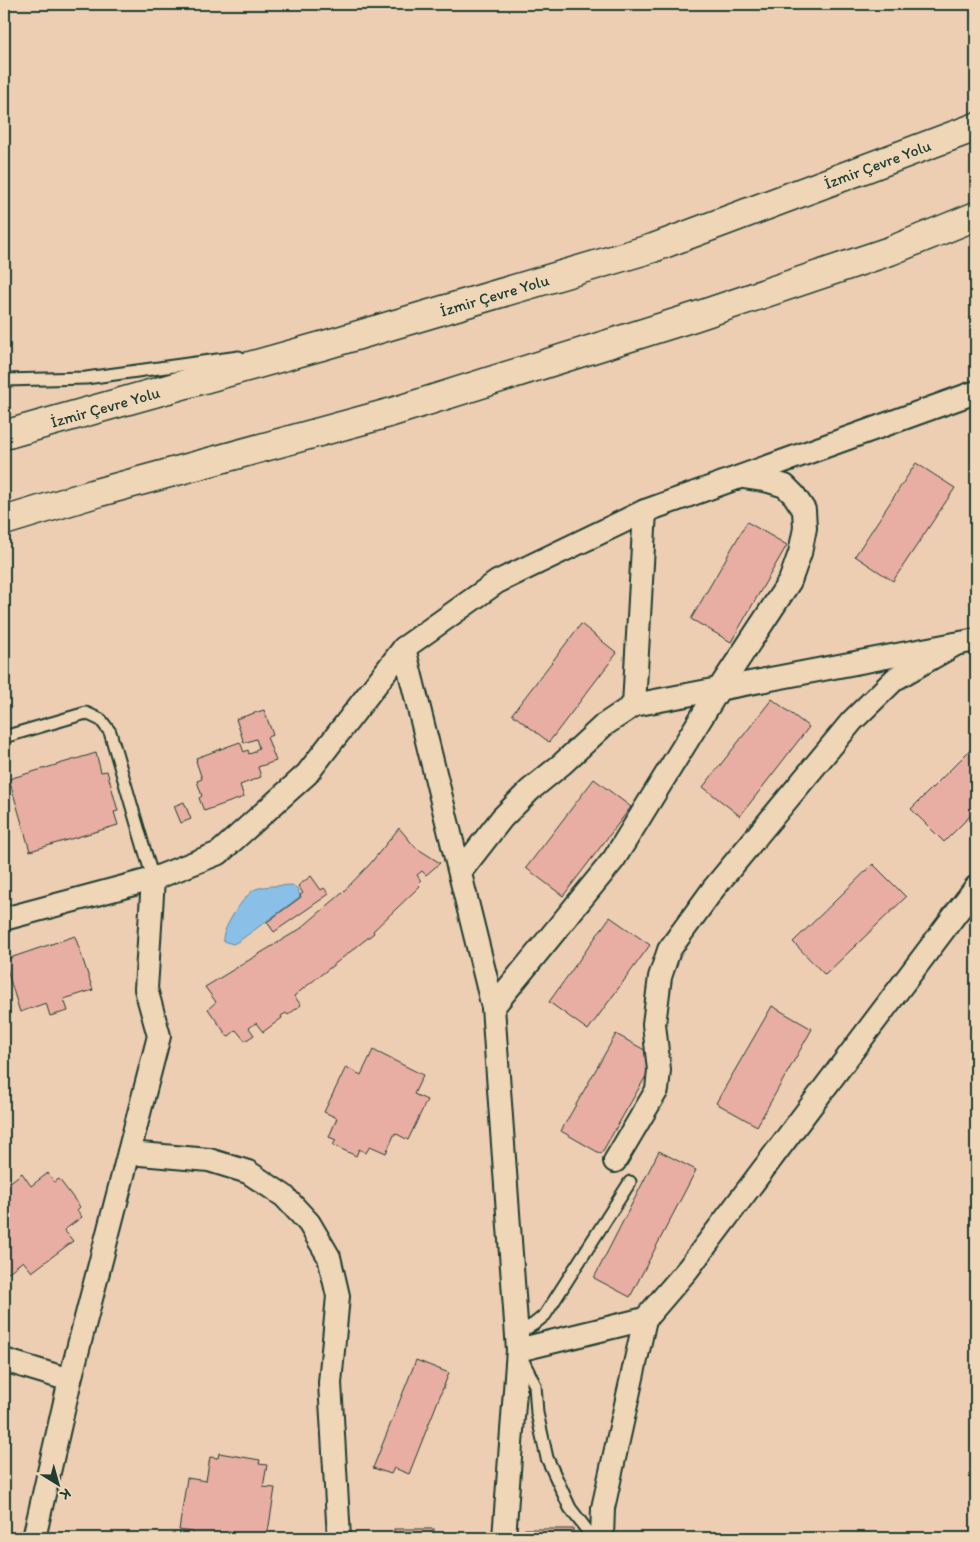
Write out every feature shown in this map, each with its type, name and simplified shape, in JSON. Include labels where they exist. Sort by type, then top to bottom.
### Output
[{"type":"highway","name":"İzmir Çevre Yolu","points":[[4,435],[325,345],[653,248],[848,177],[976,127]]},
{"type":"highway","points":[[4,521],[96,493],[408,407],[750,298],[890,251],[976,216]]},
{"type":"street","points":[[4,919],[153,879],[219,853],[307,774],[404,648],[497,582],[645,511],[976,392]]},
{"type":"street","points":[[493,1007],[614,859],[790,581],[800,553],[805,528],[804,510],[794,494],[785,486],[770,481],[740,477]]},
{"type":"street","points":[[634,705],[645,511]]},
{"type":"street","points":[[460,872],[502,818],[530,790],[562,764],[604,725],[634,705],[966,642]]},
{"type":"street","points":[[615,1161],[657,1090],[659,1070],[654,1024],[660,977],[669,950],[714,888],[852,721],[895,679],[966,642]]},
{"type":"street","points":[[404,648],[493,1007],[517,1342],[504,1538]]},
{"type":"street","points":[[34,1538],[70,1380],[159,1036],[146,989],[153,879]]},
{"type":"street","points":[[602,1538],[603,1508],[645,1319],[688,1269],[976,887]]},
{"type":"street","points":[[129,1153],[209,1160],[248,1172],[284,1196],[309,1223],[329,1257],[338,1296],[330,1383],[339,1538]]},
{"type":"street","points":[[517,1342],[645,1319]]},
{"type":"street","points":[[4,1360],[70,1380]]},
{"type":"lane","points":[[4,380],[86,378],[325,345]]},
{"type":"lane","points":[[4,737],[86,713],[101,720],[110,732],[153,879]]},
{"type":"lane","points":[[593,1538],[570,1508],[547,1458],[536,1413],[535,1385],[517,1342],[545,1315],[630,1182]]},
{"type":"water","points":[[292,885],[298,889],[300,897],[239,941],[233,944],[223,941],[223,936],[230,921],[240,904],[251,892],[265,887]]},
{"type":"building","points":[[916,463],[955,488],[893,581],[855,556]]},
{"type":"building","points":[[747,522],[787,545],[731,642],[691,619]]},
{"type":"building","points":[[581,624],[617,653],[549,742],[512,714]]},
{"type":"building","points":[[772,699],[809,727],[740,816],[703,787]]},
{"type":"building","points":[[264,710],[273,735],[267,737],[276,761],[258,767],[261,777],[240,785],[244,797],[204,811],[199,798],[202,796],[197,781],[202,779],[196,758],[240,742],[244,752],[248,750],[249,754],[255,752],[259,748],[256,739],[244,743],[236,719]]},
{"type":"building","points":[[976,744],[976,810],[944,842],[911,809]]},
{"type":"building","points":[[96,753],[101,772],[107,771],[118,811],[114,812],[118,825],[30,851],[9,779]]},
{"type":"building","points":[[594,779],[631,807],[563,896],[526,868]]},
{"type":"building","points":[[184,802],[191,819],[181,823],[174,806]]},
{"type":"building","points":[[399,828],[415,847],[440,863],[426,875],[422,871],[417,875],[421,881],[418,884],[420,886],[373,931],[374,933],[294,996],[301,1005],[288,1015],[286,1013],[281,1016],[282,1018],[263,1032],[256,1023],[249,1028],[254,1035],[245,1041],[236,1030],[228,1037],[208,1009],[216,1002],[205,987],[300,929],[340,895],[370,864]]},
{"type":"building","points":[[873,864],[906,897],[825,975],[793,942]]},
{"type":"building","points":[[311,876],[321,890],[324,888],[329,894],[274,932],[267,922],[301,897],[300,895],[303,893],[298,886]]},
{"type":"building","points":[[610,917],[650,945],[588,1030],[549,1002]]},
{"type":"building","points":[[75,936],[93,990],[64,999],[68,1011],[50,1016],[46,1003],[20,1012],[4,960]]},
{"type":"building","points":[[772,1006],[812,1029],[757,1126],[716,1103]]},
{"type":"building","points":[[616,1034],[657,1057],[601,1154],[561,1131]]},
{"type":"building","points":[[373,1050],[423,1075],[414,1094],[427,1100],[408,1140],[395,1133],[386,1153],[370,1146],[366,1153],[359,1149],[356,1156],[333,1145],[336,1140],[329,1137],[337,1118],[324,1112],[346,1067],[361,1075]]},
{"type":"building","points":[[659,1151],[696,1170],[630,1297],[594,1278]]},
{"type":"building","points":[[22,1173],[31,1186],[48,1173],[54,1182],[59,1179],[80,1207],[77,1210],[82,1217],[64,1230],[73,1241],[32,1272],[23,1261],[5,1275],[4,1187]]},
{"type":"building","points":[[416,1360],[449,1373],[409,1474],[394,1468],[391,1474],[373,1468]]},
{"type":"building","points":[[219,1453],[260,1460],[259,1464],[267,1465],[263,1487],[275,1488],[267,1538],[192,1538],[193,1532],[179,1530],[187,1478],[206,1481],[210,1457],[218,1458]]},
{"type":"building","points":[[394,1529],[434,1529],[434,1538],[394,1538]]},
{"type":"building","points":[[525,1529],[573,1529],[573,1538],[525,1538]]}]
